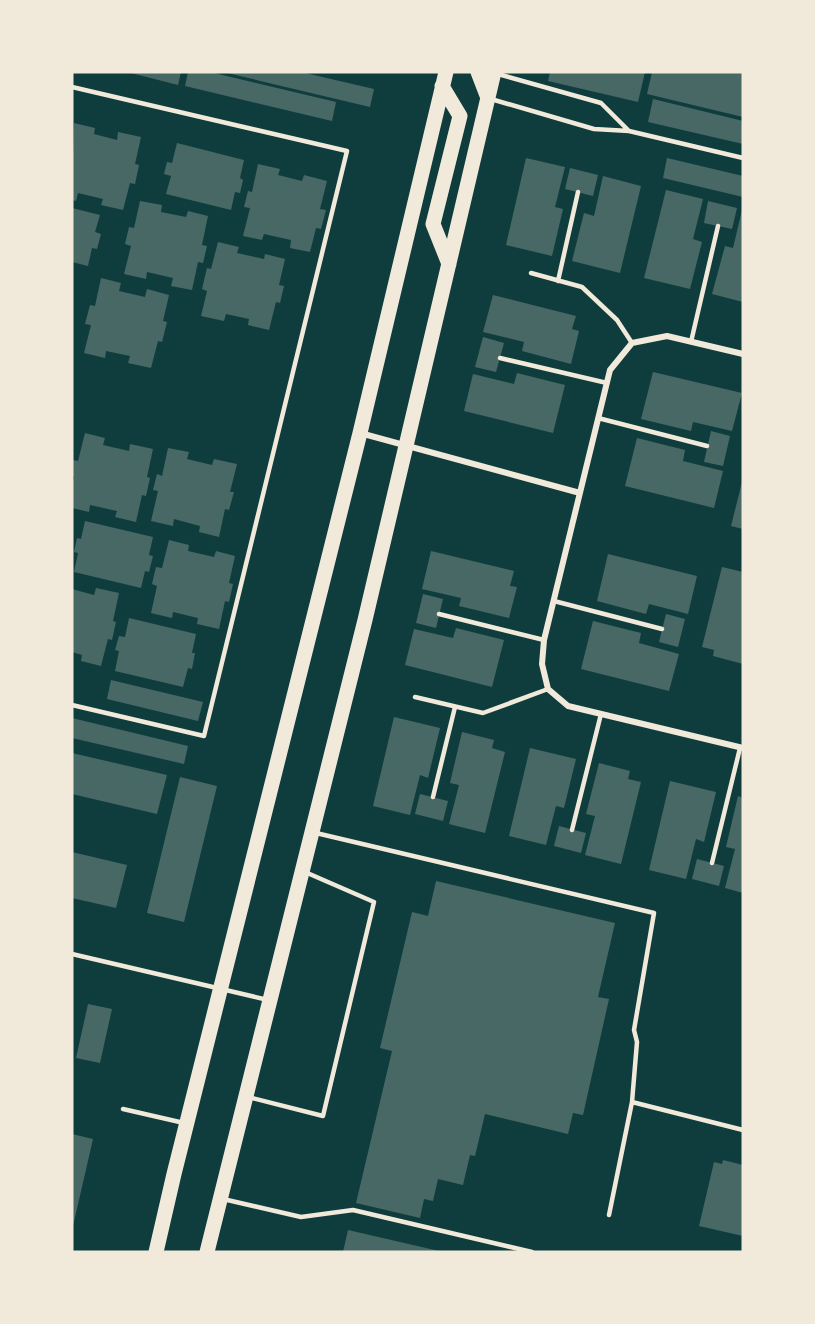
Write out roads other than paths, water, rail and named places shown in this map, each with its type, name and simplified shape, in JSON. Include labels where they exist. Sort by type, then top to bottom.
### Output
[{"type":"main road","points":[[478,72],[488,98]]},
{"type":"main road","points":[[207,1252],[365,620],[494,73]]},
{"type":"main road","points":[[444,79],[460,116],[434,224],[449,264]]},
{"type":"main road","points":[[156,1252],[186,1124],[360,433],[444,79]]},
{"type":"street","points":[[741,748],[568,706],[548,689],[542,664],[544,640],[610,370],[632,343],[667,336],[743,354]]},
{"type":"street","points":[[360,433],[580,493]]},
{"type":"lane","points":[[494,73],[601,103],[629,131]]},
{"type":"lane","points":[[72,87],[347,151],[204,735],[72,705]]},
{"type":"lane","points":[[488,98],[594,129],[629,131],[743,158]]},
{"type":"lane","points":[[558,281],[578,192]]},
{"type":"lane","points":[[691,342],[718,226]]},
{"type":"lane","points":[[531,273],[582,287],[617,320],[632,343]]},
{"type":"lane","points":[[500,358],[606,383]]},
{"type":"lane","points":[[598,418],[707,446]]},
{"type":"lane","points":[[554,601],[662,629]]},
{"type":"lane","points":[[439,614],[544,640]]},
{"type":"lane","points":[[415,697],[483,713],[548,689]]},
{"type":"lane","points":[[433,797],[456,707]]},
{"type":"lane","points":[[572,830],[601,714]]},
{"type":"lane","points":[[712,863],[741,748]]},
{"type":"lane","points":[[312,832],[654,913],[634,1030],[637,1042],[632,1102],[609,1215]]},
{"type":"lane","points":[[246,1096],[323,1116],[374,902],[302,870]]},
{"type":"lane","points":[[72,954],[270,1001]]},
{"type":"lane","points":[[632,1102],[743,1130]]},
{"type":"lane","points":[[123,1109],[186,1124]]},
{"type":"lane","points":[[220,1198],[301,1217],[353,1210],[532,1252]]}]
